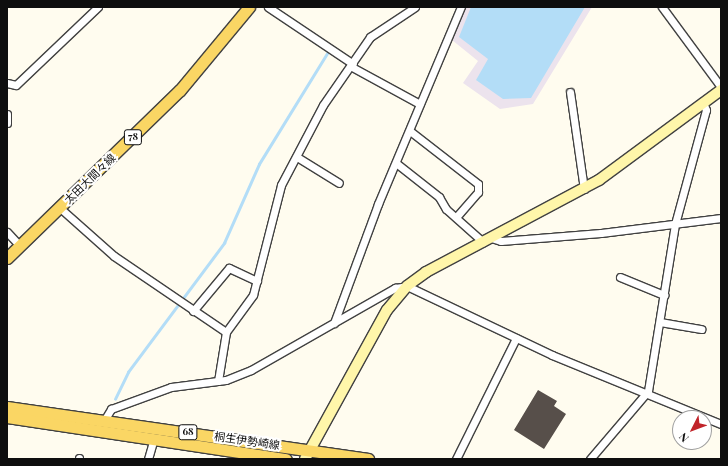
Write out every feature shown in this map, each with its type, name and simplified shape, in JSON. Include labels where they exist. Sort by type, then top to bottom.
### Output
[{"type":"main road","name":"太田大間々線","points":[[7,258],[180,90],[249,7]]},
{"type":"main road","name":"桐生伊勢崎線","points":[[7,406],[106,420],[307,454],[368,459]]},
{"type":"main road","name":"桐生伊勢崎線","points":[[7,417],[154,441],[286,459]]},
{"type":"street","points":[[7,83],[16,85],[98,7]]},
{"type":"street","points":[[268,7],[352,65],[420,104]]},
{"type":"street","points":[[218,381],[226,332],[251,298],[257,281],[276,198],[323,105],[370,37],[415,7]]},
{"type":"street","points":[[334,323],[396,163],[461,7]]},
{"type":"street","points":[[307,454],[387,310],[407,286],[487,240],[584,189],[721,89],[662,7]]},
{"type":"street","points":[[570,92],[584,189]]},
{"type":"street","points":[[590,459],[647,394],[675,224],[706,110],[703,102]]},
{"type":"street","points":[[7,114],[7,123]]},
{"type":"street","points":[[410,131],[478,184],[478,192],[456,217]]},
{"type":"street","points":[[297,157],[339,183]]},
{"type":"street","points":[[396,163],[439,197],[456,217],[487,240],[501,241],[721,218]]},
{"type":"street","points":[[60,208],[114,256],[226,332]]},
{"type":"street","points":[[7,232],[20,246]]},
{"type":"street","points":[[193,311],[229,268],[257,281]]},
{"type":"street","points":[[620,277],[664,295]]},
{"type":"street","points":[[106,420],[112,409],[171,387],[218,381],[251,370],[395,288],[407,286],[516,338],[721,424]]},
{"type":"street","points":[[660,322],[701,329]]},
{"type":"street","points":[[456,459],[516,338]]},
{"type":"street","points":[[148,459],[154,441]]},
{"type":"shaded area","points":[[465,7],[592,7],[533,104],[500,109],[463,83],[478,61],[452,40]]},
{"type":"water","points":[[471,7],[585,7],[531,98],[503,99],[476,80],[488,59],[459,37]]},
{"type":"building","points":[[538,390],[557,401],[554,406],[566,414],[544,449],[514,430]]},
{"type":"waterway","points":[[115,399],[128,372],[224,243],[259,164],[328,52]]}]
